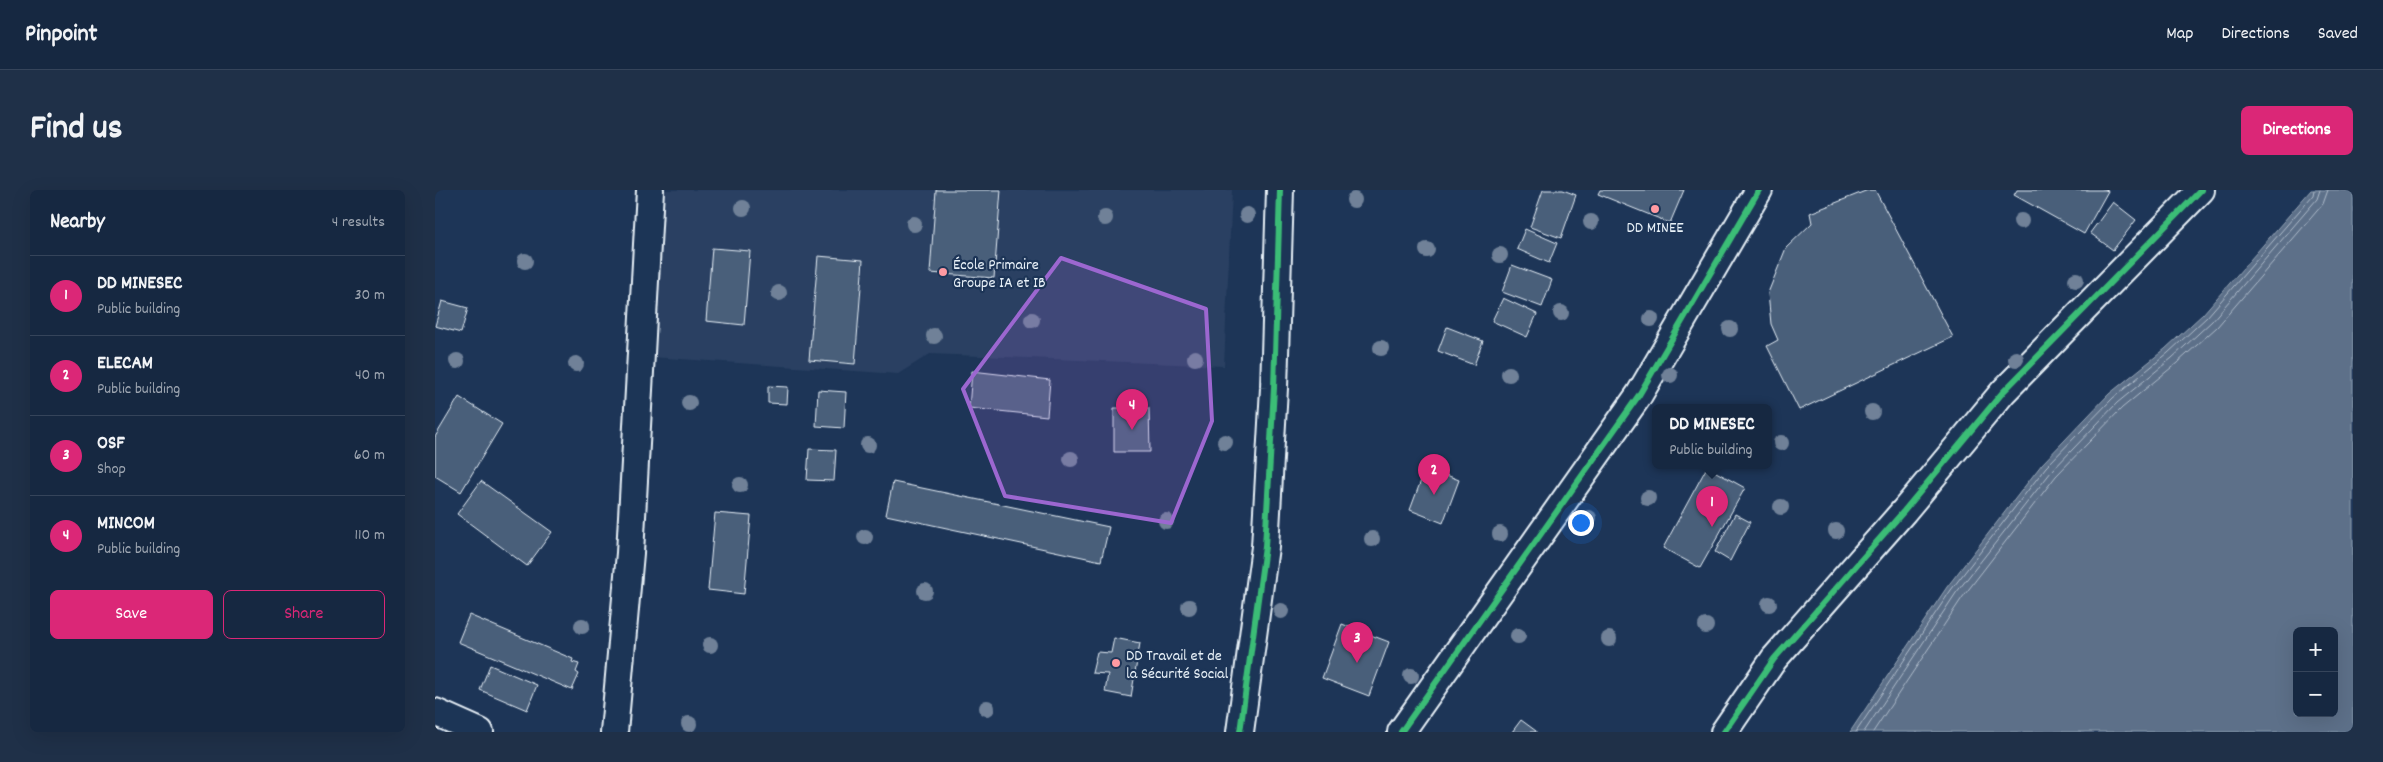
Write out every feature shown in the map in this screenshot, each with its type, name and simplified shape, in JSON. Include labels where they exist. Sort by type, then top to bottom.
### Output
[{"type":"street","points":[[614,732],[630,553],[650,190]]},
{"type":"street","points":[[1240,732],[1265,547],[1274,388],[1281,190]]},
{"type":"street","points":[[1401,732],[1639,395],[1759,190]]},
{"type":"street","points":[[1724,732],[1775,659],[1904,511],[2003,392],[2201,190]]},
{"type":"street","points":[[435,712],[480,732]]},
{"type":"highlighted area","points":[[1061,258],[1206,309],[1212,421],[1171,523],[1005,496],[963,389]]},
{"type":"shaded area","name":"École Primaire Groupe IA et IB","points":[[663,190],[1232,190],[1224,366],[930,354],[898,374],[652,357]]},
{"type":"water","points":[[2311,190],[2353,190],[2353,732],[1850,732],[1947,587],[2042,464],[2109,394],[2165,349],[2203,314]]},
{"type":"building","points":[[936,190],[1001,190],[994,278],[930,273]]},
{"type":"building","points":[[1543,190],[1563,190],[1576,195],[1561,238],[1530,227]]},
{"type":"building","name":"DD MINEE","points":[[1600,190],[1684,190],[1670,223],[1598,194]]},
{"type":"building","points":[[1868,190],[1875,190],[1953,337],[1799,410],[1767,346],[1778,340],[1771,324],[1768,293],[1786,248],[1812,223],[1810,213]]},
{"type":"building","points":[[2017,190],[2108,191],[2084,234],[2014,195]]},
{"type":"building","points":[[2113,202],[2136,220],[2113,250],[2090,233]]},
{"type":"building","points":[[1525,229],[1557,243],[1549,263],[1517,249]]},
{"type":"building","points":[[712,248],[750,251],[744,325],[706,321]]},
{"type":"building","points":[[818,256],[863,260],[855,364],[809,360]]},
{"type":"building","points":[[1512,265],[1552,280],[1542,307],[1502,292]]},
{"type":"building","points":[[1503,298],[1537,314],[1527,337],[1492,321]]},
{"type":"building","points":[[442,301],[468,308],[461,333],[435,326]]},
{"type":"building","points":[[1447,327],[1483,341],[1474,365],[1438,351]]},
{"type":"building","points":[[972,371],[1050,380],[1047,416],[969,408]]},
{"type":"building","points":[[768,386],[788,387],[787,404],[768,403]]},
{"type":"building","points":[[818,390],[846,392],[844,428],[816,426]]},
{"type":"building","points":[[459,397],[502,424],[461,492],[435,476],[435,437]]},
{"type":"building","points":[[1114,408],[1149,408],[1150,452],[1114,452]]},
{"type":"building","points":[[809,449],[836,450],[834,481],[807,480]]},
{"type":"building","points":[[1426,467],[1459,480],[1443,523],[1410,510]]},
{"type":"building","points":[[1706,469],[1711,469],[1745,488],[1700,568],[1663,548]]},
{"type":"building","points":[[481,481],[552,532],[527,566],[457,514]]},
{"type":"building","points":[[893,482],[1109,527],[1101,561],[886,515]]},
{"type":"building","points":[[715,513],[751,516],[744,594],[708,590]]},
{"type":"building","points":[[1735,514],[1750,522],[1730,561],[1715,552]]},
{"type":"building","points":[[469,615],[573,659],[572,662],[579,664],[576,672],[579,674],[572,690],[458,642]]},
{"type":"building","points":[[1342,624],[1389,642],[1369,696],[1322,678]]},
{"type":"building","name":"DD Travail et de la Sécurité Social","points":[[1114,638],[1140,643],[1131,697],[1105,692],[1108,674],[1092,673],[1097,652],[1111,653]]},
{"type":"building","points":[[490,665],[537,685],[527,710],[480,690]]},
{"type":"building","points":[[1521,720],[1536,731],[1536,732],[1512,732]]},
{"type":"cycle path","points":[[1240,732],[1265,547],[1274,388],[1280,190]]},
{"type":"cycle path","points":[[1401,732],[1639,395],[1759,190]]},
{"type":"cycle path","points":[[1724,732],[1774,659],[1904,511],[2003,392],[2201,190]]},
{"type":"place","name":"DD MINEE","points":[[1655,209]]},
{"type":"place","name":"École Primaire Groupe IA et IB","points":[[943,272]]},
{"type":"place","name":"MINCOM","points":[[1132,430]]},
{"type":"place","name":"ELECAM","points":[[1434,495]]},
{"type":"place","name":"DD MINESEC","points":[[1712,527]]},
{"type":"place","name":"DD Travail et de la Sécurité Social","points":[[1116,663]]},
{"type":"place","name":"OSF","points":[[1357,663]]}]
